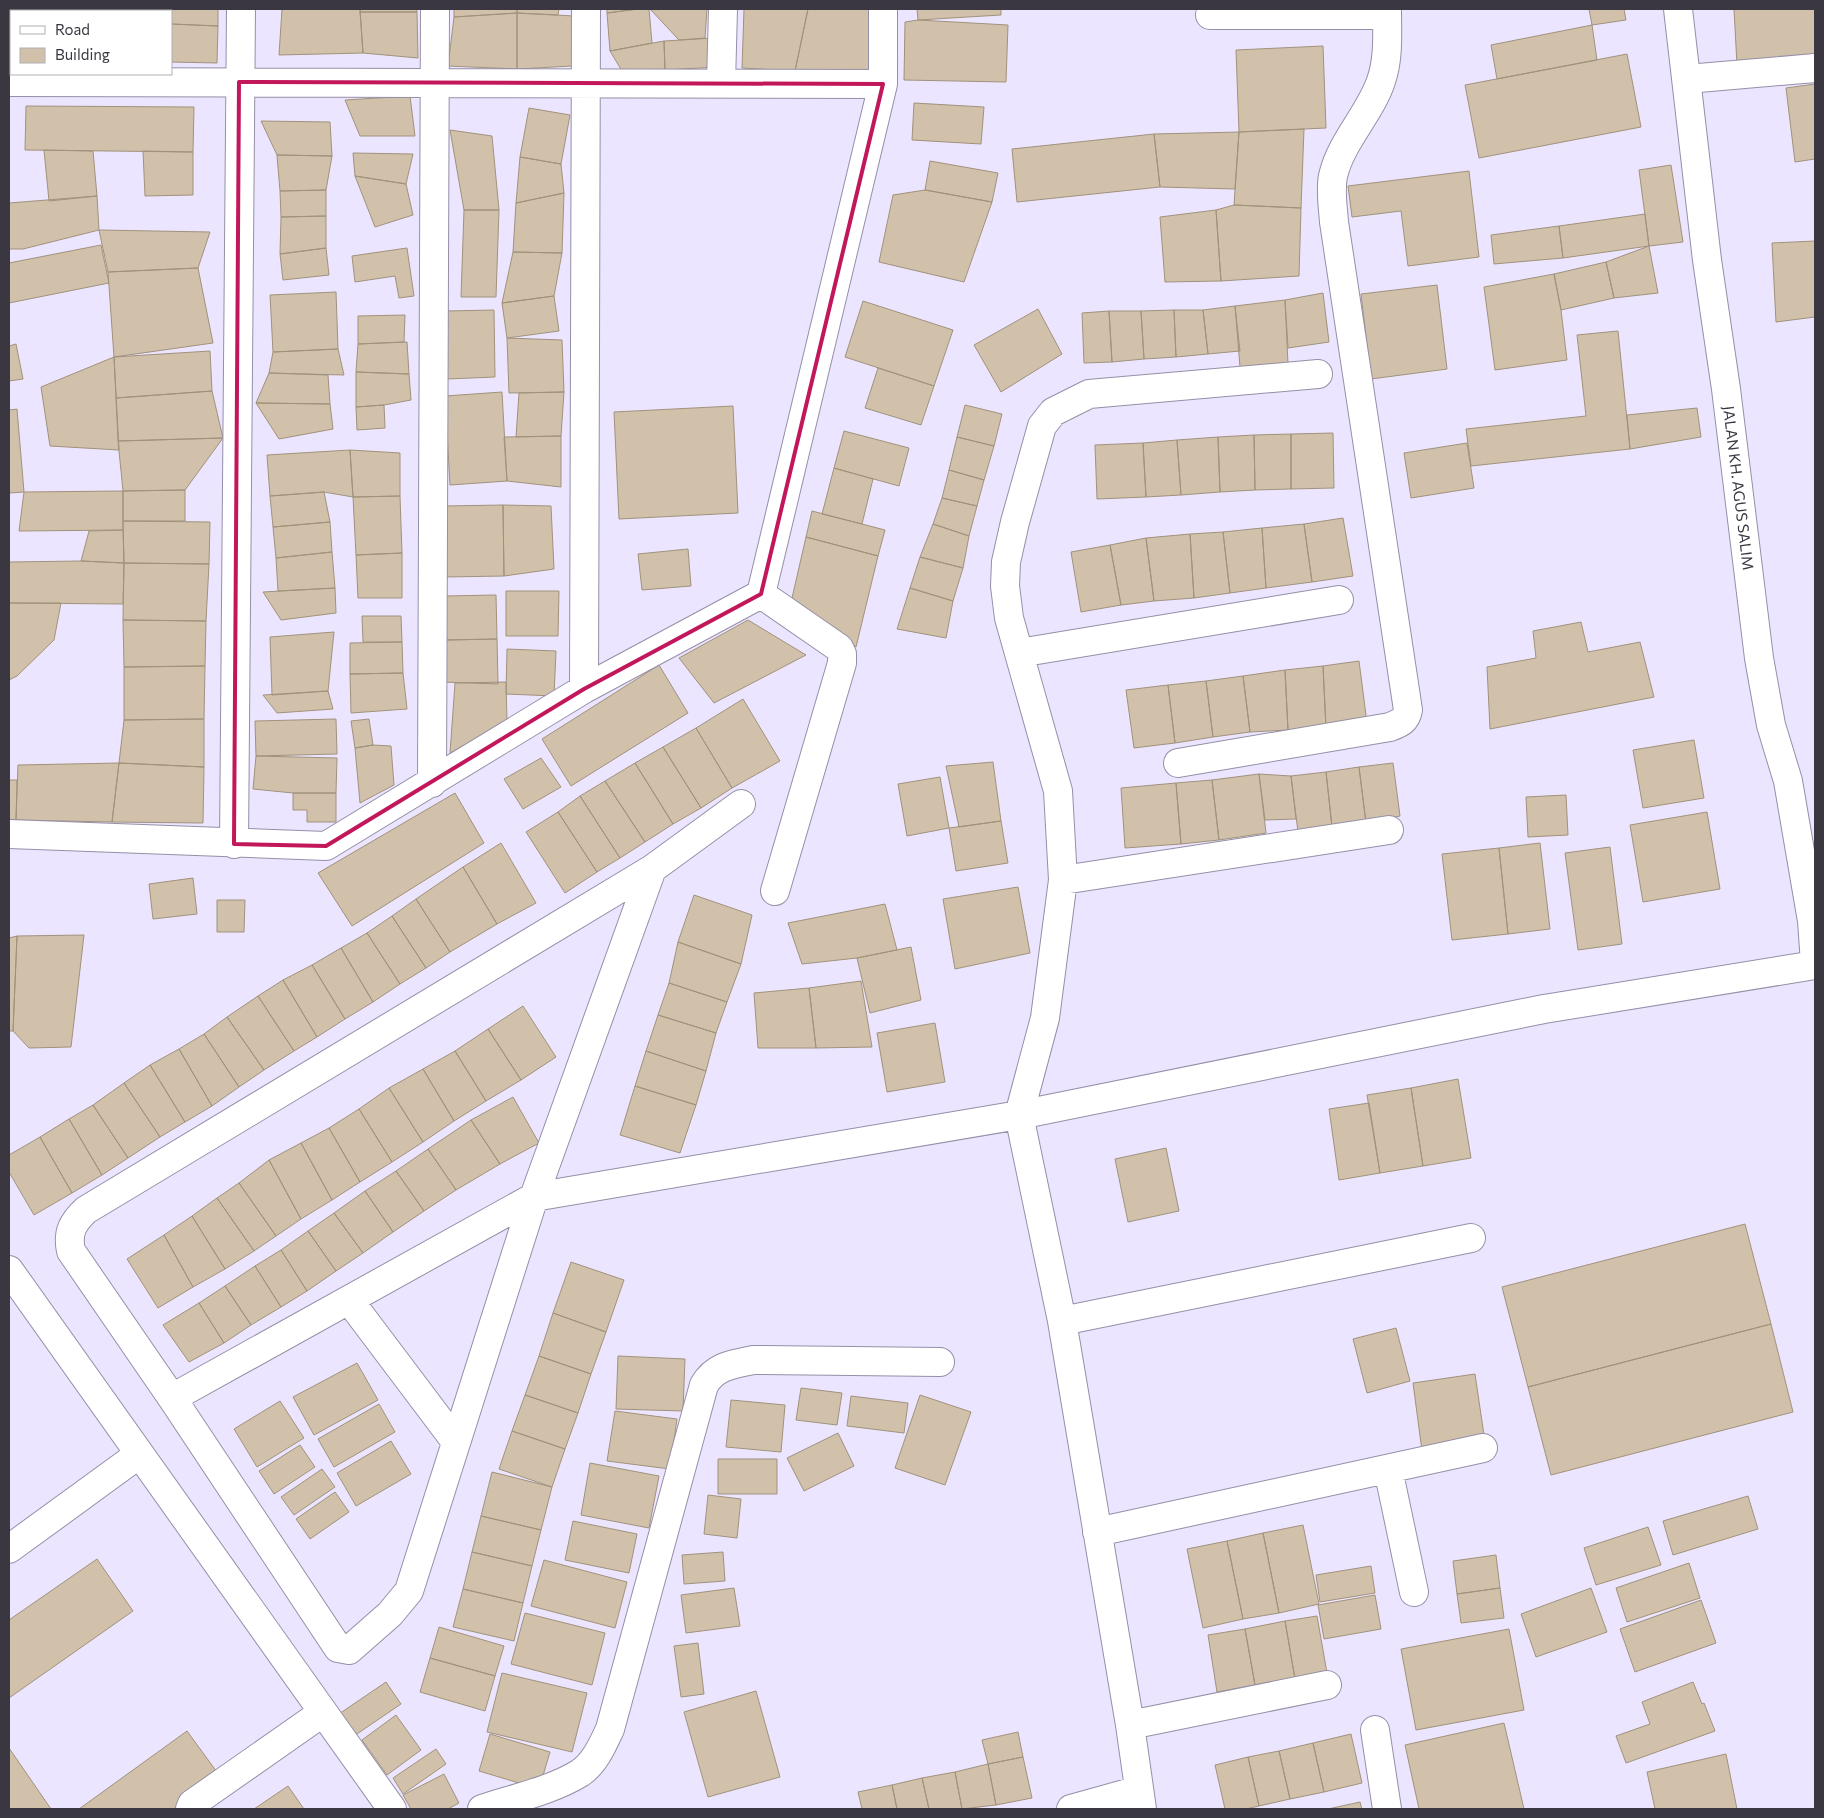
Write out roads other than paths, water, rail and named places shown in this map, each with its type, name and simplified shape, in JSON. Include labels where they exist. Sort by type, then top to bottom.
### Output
[{"type":"street","points":[[234,844],[240,9]]},
{"type":"street","points":[[432,783],[435,9]]},
{"type":"street","points":[[584,689],[586,9]]},
{"type":"street","points":[[722,83],[723,9]]},
{"type":"street","points":[[9,834],[326,846],[584,689],[761,594],[883,84],[884,9]]},
{"type":"street","name":"JALAN KH. AGUS SALIM","points":[[1678,9],[1688,79],[1707,260],[1726,389],[1759,658],[1771,725],[1788,781],[1812,921],[1815,964]]},
{"type":"street","points":[[1178,763],[1390,727],[1400,723],[1406,717],[1408,710],[1334,222],[1332,190],[1333,176],[1344,149],[1380,83],[1386,61],[1387,12],[1210,15]]},
{"type":"street","points":[[1688,79],[1815,68]]},
{"type":"street","points":[[9,82],[51,78],[239,82],[883,84]]},
{"type":"street","points":[[1071,1809],[1141,1800],[1062,1321],[1019,1114],[1044,1018],[1063,880],[1058,792],[1009,618],[1005,586],[1006,562],[1015,522],[1042,426],[1053,412],[1089,394],[1318,374]]},
{"type":"street","points":[[761,594],[839,648],[842,654],[842,662],[819,744],[774,892]]},
{"type":"street","points":[[1019,653],[1340,600]]},
{"type":"street","points":[[652,869],[534,1197],[408,1591],[390,1614],[349,1650],[343,1650],[338,1648],[72,1251],[69,1240],[70,1229],[86,1210],[652,869],[741,804]]},
{"type":"street","points":[[1063,880],[1389,830]]},
{"type":"street","points":[[172,1398],[534,1197],[1019,1114],[1544,1009],[1815,964]]},
{"type":"street","points":[[1062,1321],[1471,1238]]},
{"type":"street","points":[[9,1270],[138,1455],[392,1809]]},
{"type":"street","points":[[349,1300],[456,1442]]},
{"type":"street","points":[[482,1809],[559,1783],[581,1772],[601,1749],[610,1728],[702,1395],[709,1376],[717,1370],[730,1365],[753,1360],[940,1362]]},
{"type":"street","points":[[1097,1532],[1483,1448]]},
{"type":"street","points":[[9,1549],[138,1455]]},
{"type":"street","points":[[1388,1468],[1414,1592]]},
{"type":"street","points":[[1130,1725],[1327,1685]]},
{"type":"street","points":[[190,1809],[192,1804],[322,1713]]},
{"type":"street","points":[[1375,1730],[1387,1809]]}]
